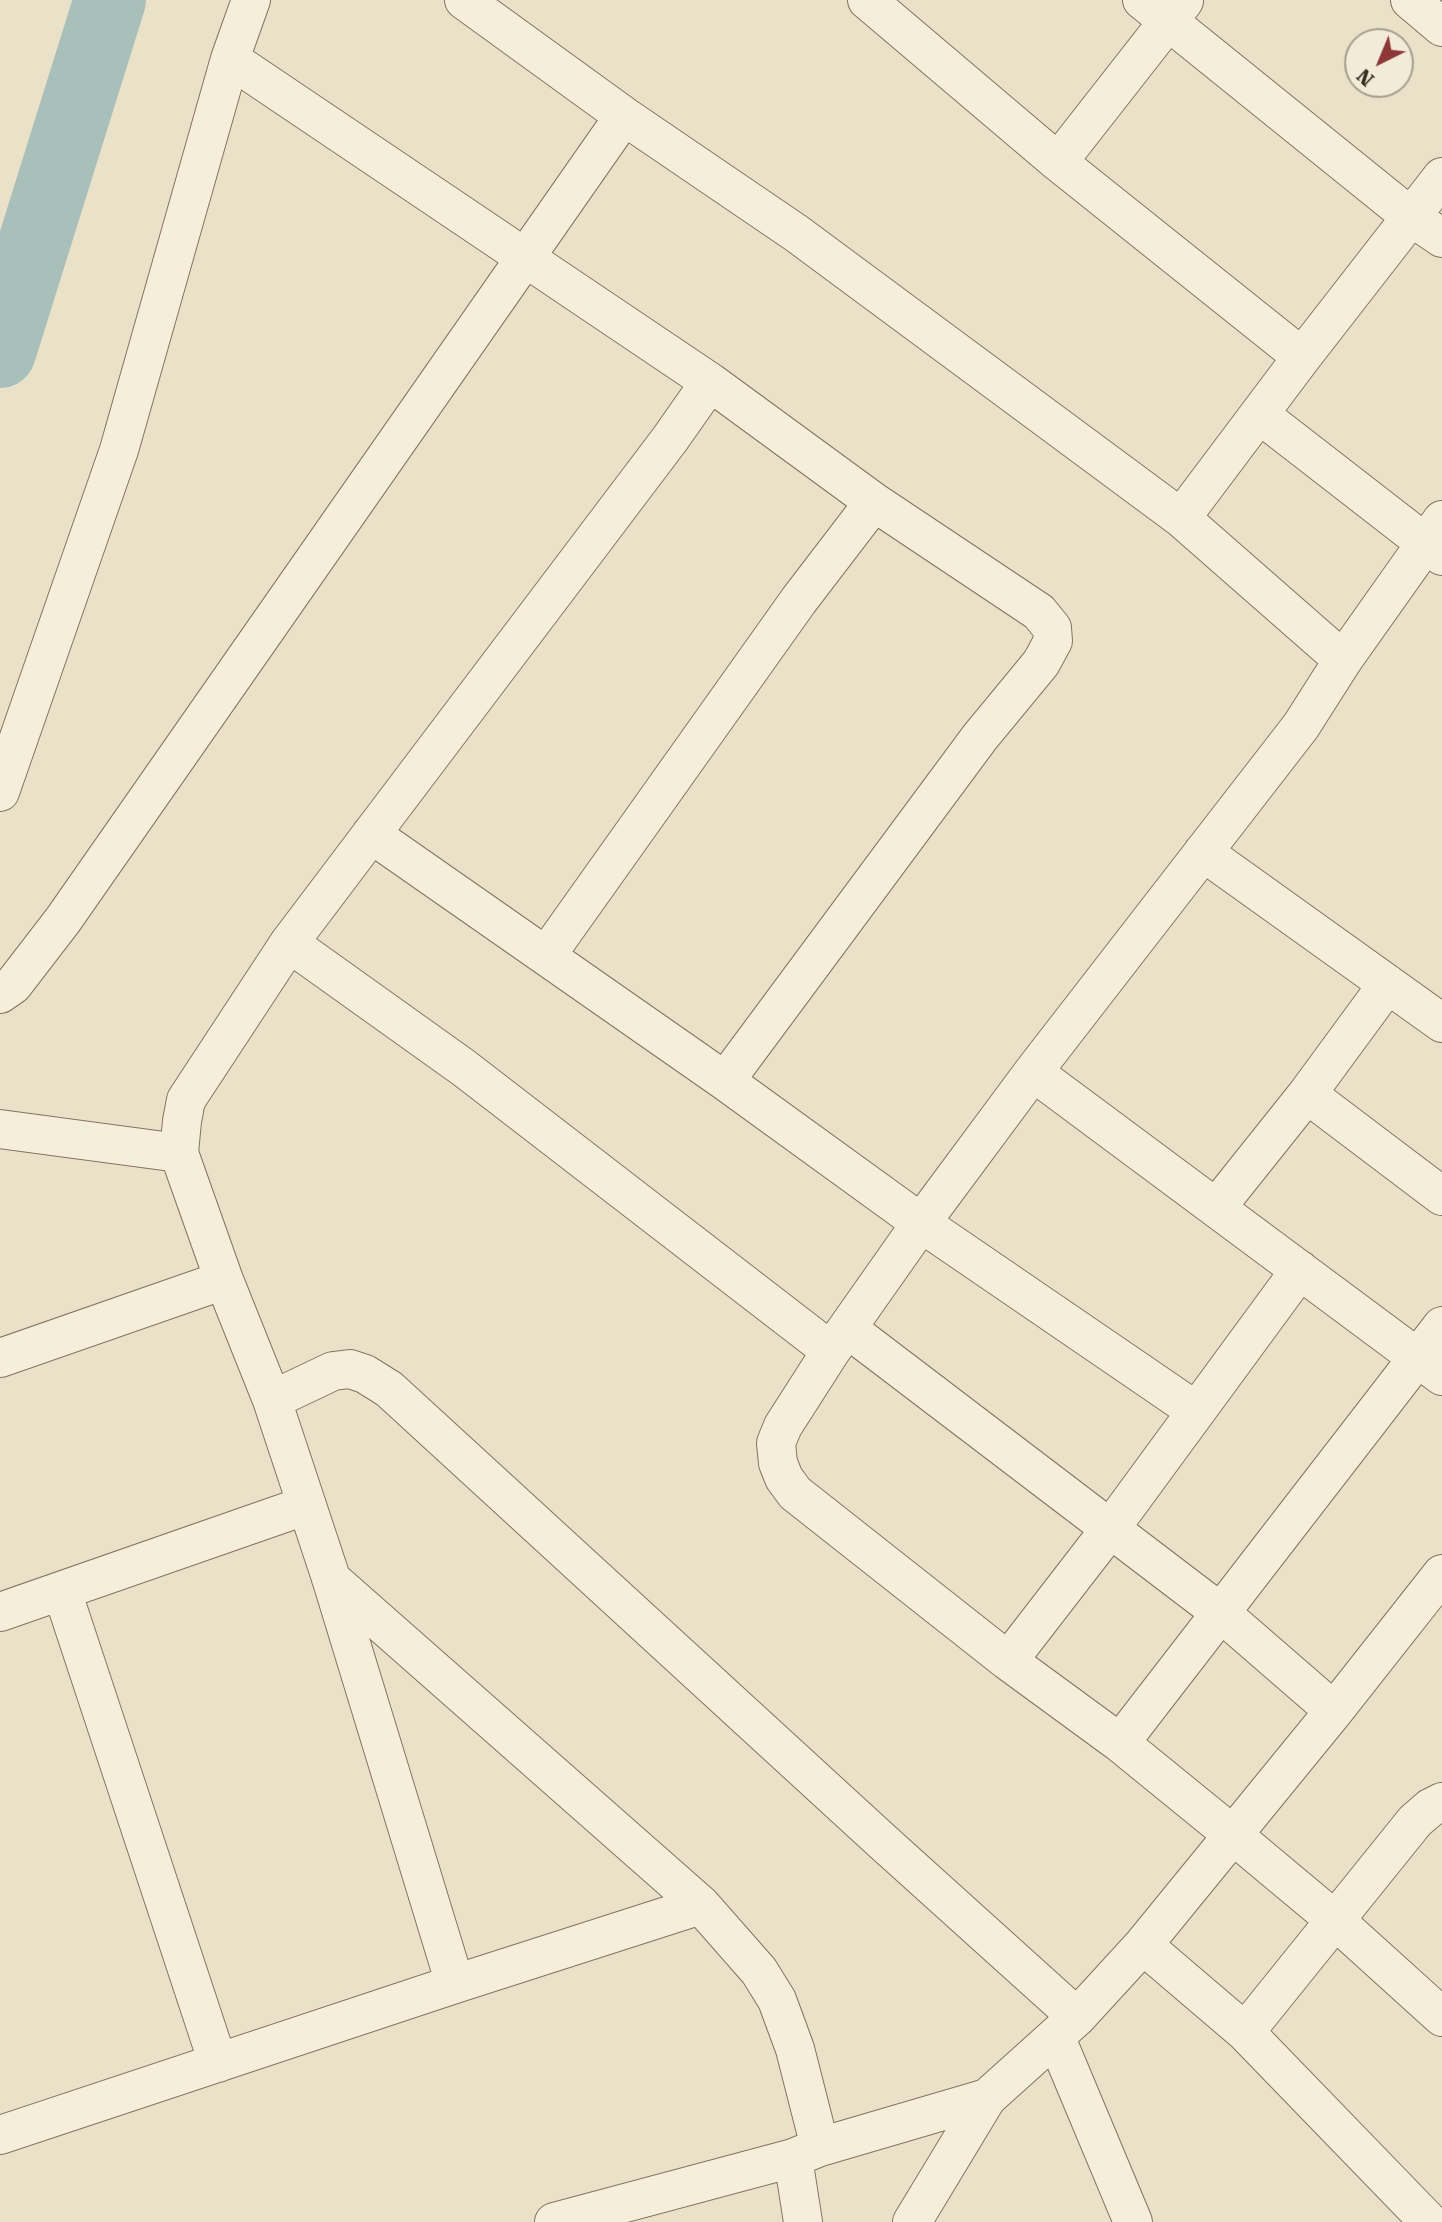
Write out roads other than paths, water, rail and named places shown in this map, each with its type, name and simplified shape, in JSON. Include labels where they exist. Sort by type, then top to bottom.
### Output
[{"type":"street","points":[[0,792],[119,450],[230,59],[251,0]]},
{"type":"street","points":[[464,0],[624,116],[796,233],[1181,518],[1343,660]]},
{"type":"street","points":[[867,0],[1058,162],[1302,357]]},
{"type":"street","points":[[1410,0],[1442,27]]},
{"type":"street","points":[[1058,162],[1165,7],[1427,228]]},
{"type":"street","points":[[230,59],[710,382],[874,502],[1039,612],[1052,628],[1053,642],[1041,663],[980,737],[725,1081]]},
{"type":"street","points":[[0,994],[13,985],[63,920],[624,116]]},
{"type":"street","points":[[1181,518],[1302,357],[1427,228],[1442,177]]},
{"type":"street","points":[[455,1984],[331,1578],[272,1399],[224,1280],[179,1153],[186,1100],[289,943],[670,439],[710,382]]},
{"type":"street","points":[[1259,414],[1436,540],[1343,660],[1301,726],[1033,1072],[922,1223],[783,1426],[776,1443],[778,1463],[784,1478],[795,1493],[1008,1661],[1120,1744],[1233,1835],[1336,1921],[1442,2017]]},
{"type":"street","points":[[546,956],[799,600],[874,502]]},
{"type":"street","points":[[371,834],[725,1081],[922,1223],[1196,1411]]},
{"type":"street","points":[[1203,852],[1442,1023]]},
{"type":"street","points":[[289,943],[840,1340],[1110,1529],[1221,1613],[1334,1711]]},
{"type":"street","points":[[1216,1208],[1307,1094],[1387,985]]},
{"type":"street","points":[[1033,1072],[1429,1367]]},
{"type":"street","points":[[1307,1094],[1442,1196]]},
{"type":"street","points":[[0,1129],[179,1153]]},
{"type":"street","points":[[1008,1661],[1110,1529],[1300,1270]]},
{"type":"street","points":[[0,1358],[224,1280]]},
{"type":"street","points":[[1120,1744],[1221,1613],[1429,1367],[1442,1326]]},
{"type":"street","points":[[272,1399],[333,1371],[350,1369],[365,1374],[389,1389],[883,1842],[1067,2027],[1133,2222]]},
{"type":"street","points":[[0,1612],[307,1505]]},
{"type":"street","points":[[912,2222],[987,2098],[1067,2027],[1143,1945],[1442,1574]]},
{"type":"street","points":[[331,1578],[701,1905],[759,1971],[777,2000],[795,2049],[807,2152],[803,2222]]},
{"type":"street","points":[[62,1591],[218,2063]]},
{"type":"street","points":[[1245,2032],[1415,1821],[1442,1802]]},
{"type":"street","points":[[0,2135],[701,1905]]},
{"type":"street","points":[[1143,1945],[1245,2032],[1429,2222]]},
{"type":"street","points":[[554,2222],[807,2152],[987,2098]]},
{"type":"waterway","points":[[0,352],[110,0]]}]
